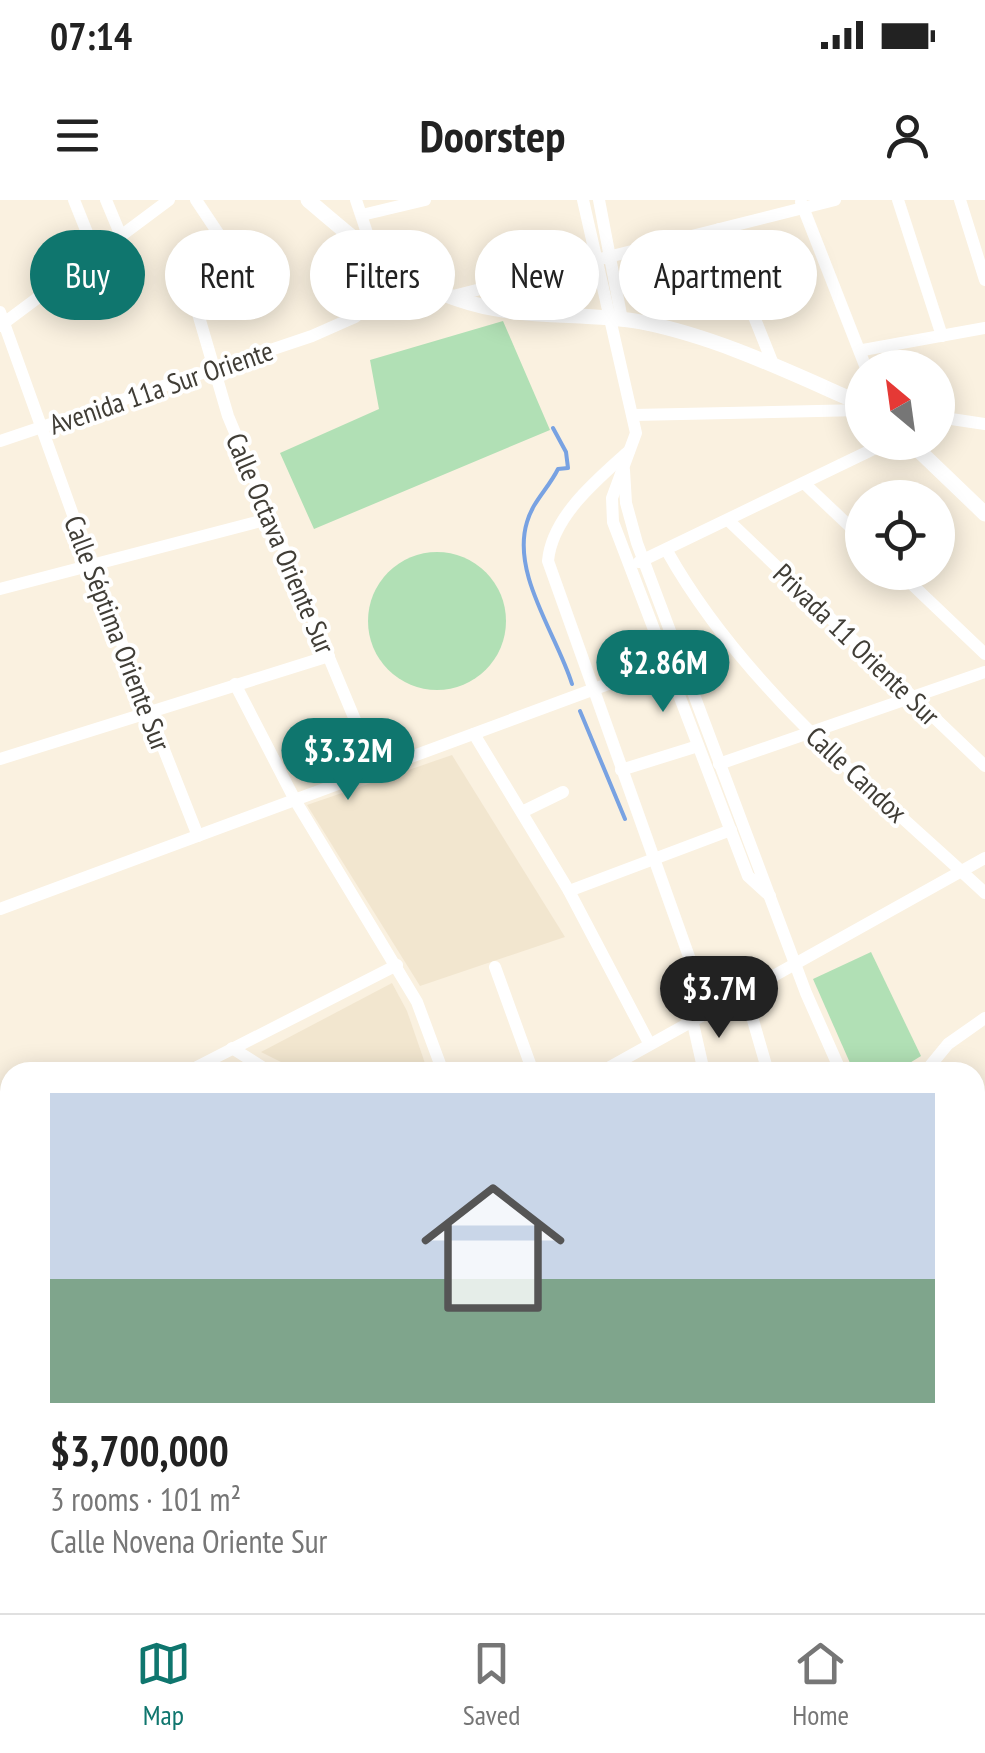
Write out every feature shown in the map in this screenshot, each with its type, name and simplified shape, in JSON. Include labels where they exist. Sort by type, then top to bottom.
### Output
[{"type":"street","points":[[74,200],[86,230]]},
{"type":"street","points":[[106,200],[118,230]]},
{"type":"street","points":[[129,230],[169,200]]},
{"type":"street","points":[[196,200],[216,230]]},
{"type":"street","points":[[308,200],[344,230]]},
{"type":"street","points":[[356,200],[367,230]]},
{"type":"street","points":[[362,215],[425,200]]},
{"type":"street","points":[[584,200],[603,258],[636,432],[612,498],[613,522],[748,876],[770,896]]},
{"type":"street","points":[[600,200],[603,258]]},
{"type":"street","points":[[455,295],[719,229],[801,204],[835,200]]},
{"type":"street","points":[[898,200],[942,336]]},
{"type":"street","points":[[960,200],[985,280]]},
{"type":"street","points":[[801,204],[863,350],[985,328]]},
{"type":"street","points":[[719,229],[772,364]]},
{"type":"street","points":[[455,299],[498,310],[616,320],[684,334],[772,364],[845,399]]},
{"type":"street","points":[[1,320],[30,300]]},
{"type":"street","name":"Calle Séptima Oriente Sur","points":[[1,320],[146,712],[198,836]]},
{"type":"street","name":"Calle Octava Oriente Sur","points":[[199,320],[213,370],[376,770]]},
{"type":"street","name":"Avenida 11a Sur Oriente","points":[[0,442],[350,320]]},
{"type":"street","points":[[633,414],[845,408]]},
{"type":"street","points":[[955,420],[985,424]]},
{"type":"street","points":[[630,449],[578,501],[548,551],[548,561],[708,1010]]},
{"type":"street","points":[[628,567],[854,460]]},
{"type":"street","points":[[929,460],[985,514]]},
{"type":"street","points":[[624,468],[626,503],[637,543],[795,962],[837,1062]]},
{"type":"street","points":[[806,486],[845,522]]},
{"type":"street","points":[[0,589],[272,518]]},
{"type":"street","name":"Privada 11 Oriente Sur","points":[[730,522],[985,766]]},
{"type":"street","points":[[622,548],[637,543]]},
{"type":"street","name":"Calle Candox","points":[[667,551],[698,606],[810,732],[985,893]]},
{"type":"street","points":[[918,590],[985,654]]},
{"type":"street","points":[[0,759],[329,656]]},
{"type":"street","points":[[0,909],[682,657]]},
{"type":"street","points":[[720,764],[985,672]]},
{"type":"street","points":[[235,684],[295,800],[396,966],[430,1032],[440,1062]]},
{"type":"street","points":[[474,734],[569,891],[649,1044]]},
{"type":"street","points":[[621,770],[698,746]]},
{"type":"street","points":[[522,812],[563,792]]},
{"type":"street","points":[[569,891],[730,830]]},
{"type":"street","points":[[618,1062],[985,858]]},
{"type":"street","points":[[206,1062],[396,966]]},
{"type":"street","points":[[495,967],[530,1062]]},
{"type":"street","points":[[744,989],[765,1062]]},
{"type":"street","points":[[934,1062],[948,1044],[985,1018]]},
{"type":"street","points":[[692,1020],[702,1062]]},
{"type":"street","points":[[232,1048],[254,1062]]},
{"type":"shaded area","points":[[452,755],[565,937],[420,986],[307,805]]},
{"type":"shaded area","points":[[392,983],[407,1011],[425,1062],[281,1062],[261,1052]]},
{"type":"green space","points":[[503,321],[550,430],[314,529],[280,453],[379,409],[370,360]]},
{"type":"green space","points":[[437,552],[463,557],[486,572],[501,595],[506,621],[501,647],[486,670],[463,685],[437,690],[411,685],[388,670],[373,647],[368,621],[373,595],[388,572],[411,557]]},
{"type":"green space","points":[[871,952],[921,1056],[911,1062],[850,1062],[813,979]]},
{"type":"waterway","points":[[553,428],[566,452],[568,468],[558,469],[530,515],[524,542],[525,562],[572,684]]},
{"type":"waterway","points":[[580,711],[625,819]]}]
